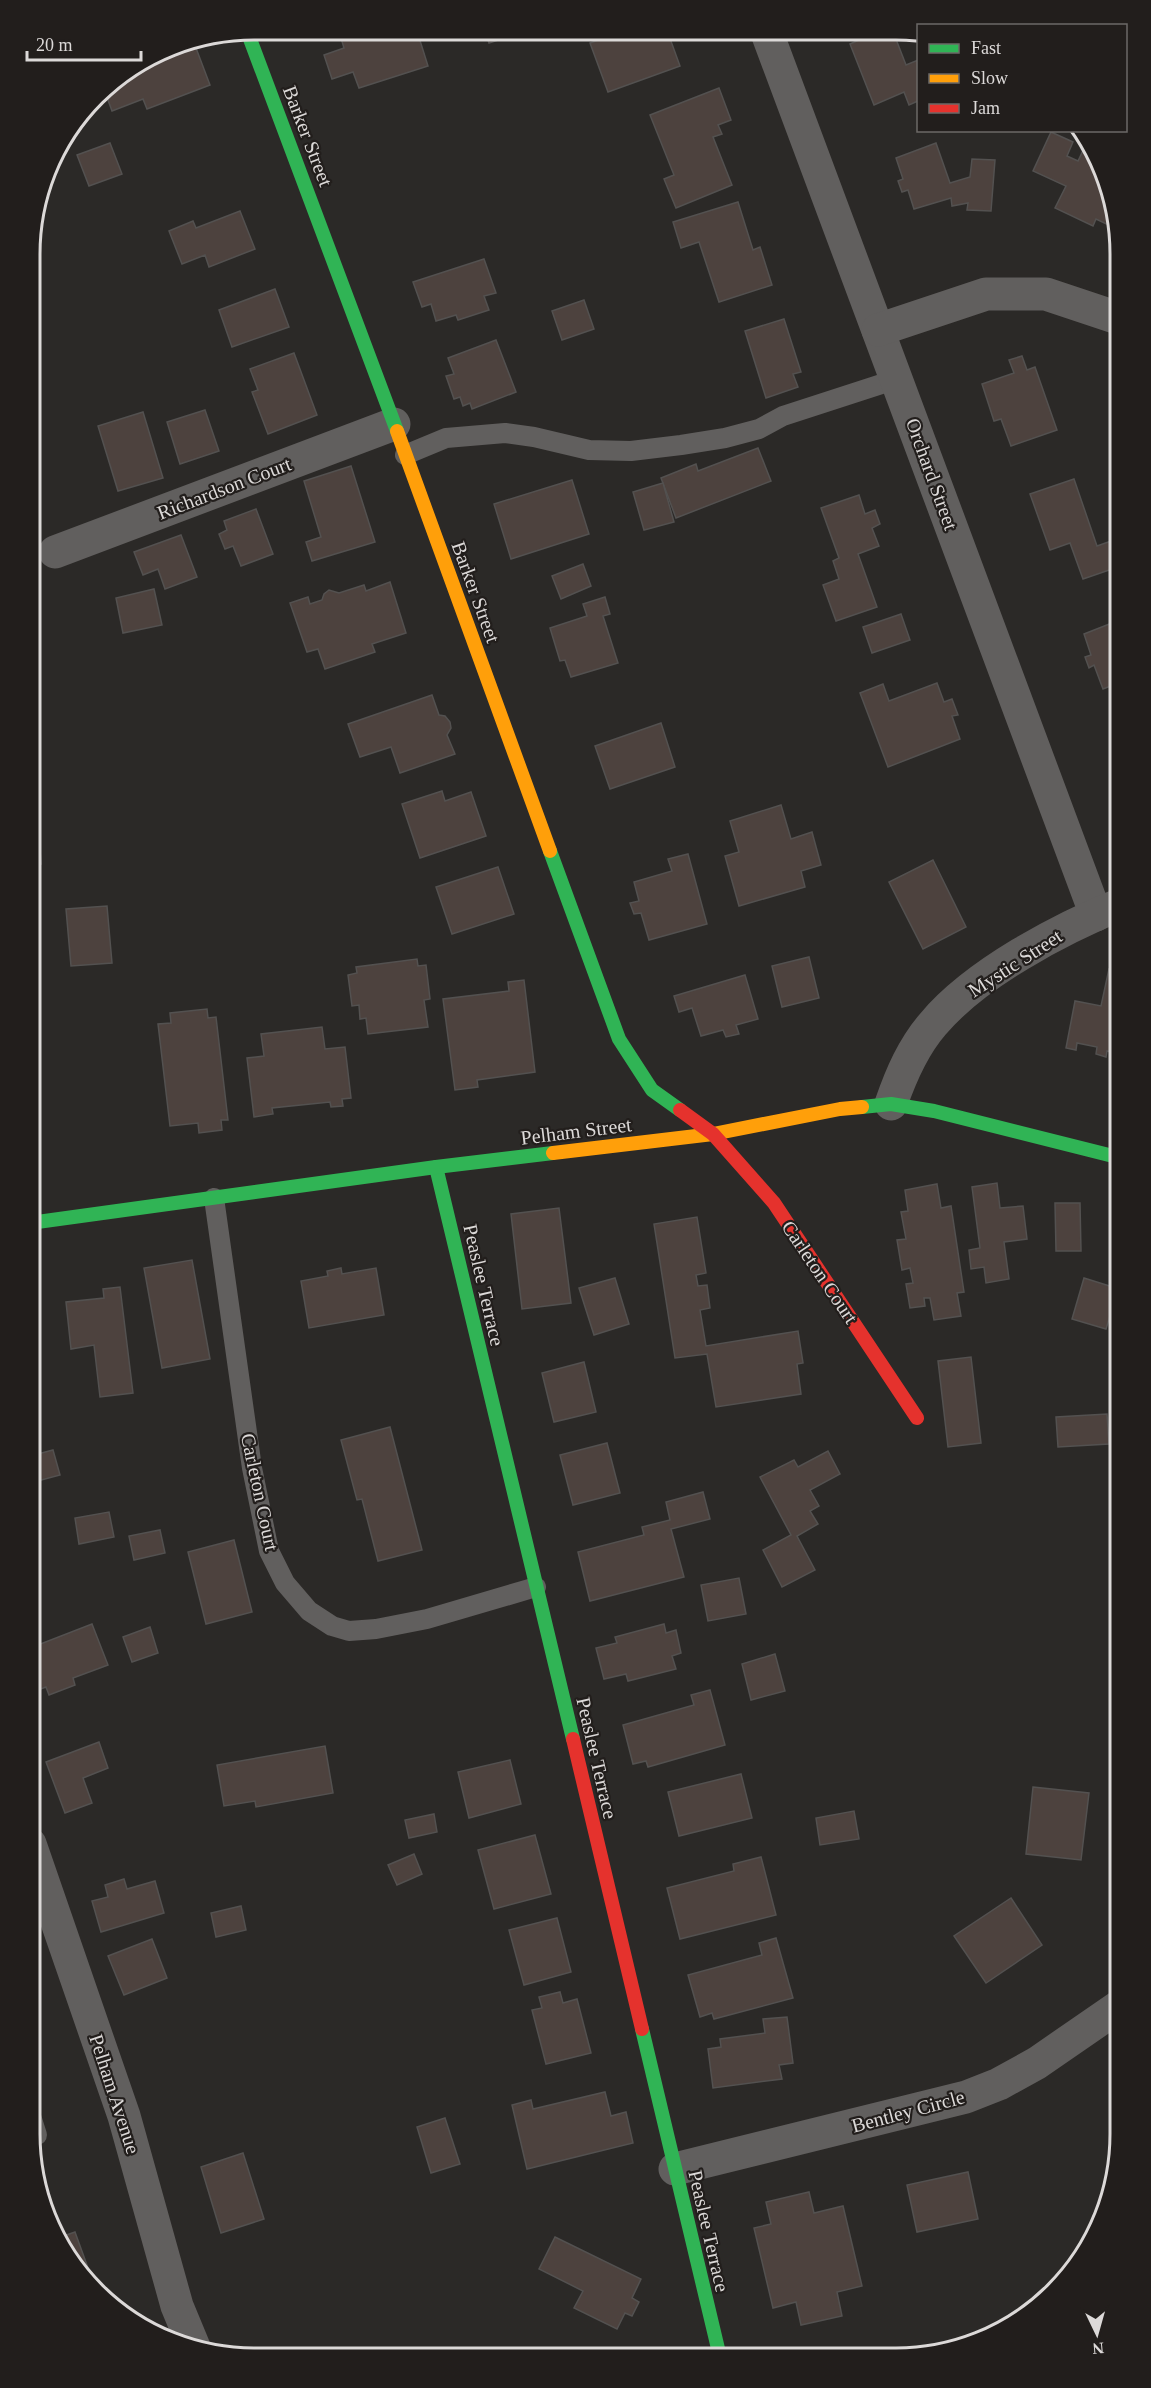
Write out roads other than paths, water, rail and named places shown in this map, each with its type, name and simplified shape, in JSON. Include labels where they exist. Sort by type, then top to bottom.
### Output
[{"type":"street","name":"Orchard Street","points":[[770,40],[897,379],[1108,910]]},
{"type":"street","name":"Barker Street","points":[[251,41],[394,424],[619,1039],[652,1090],[713,1134]]},
{"type":"street","points":[[878,330],[986,294],[1046,294],[1111,317]]},
{"type":"street","name":"Richardson Court","points":[[55,552],[394,424]]},
{"type":"street","name":"Mystic Street","points":[[891,1104],[903,1068],[933,1024],[978,983],[1039,944],[1108,910]]},
{"type":"street","name":"Pelham Street","points":[[40,1222],[436,1167],[713,1134],[840,1109],[891,1104],[934,1111],[1111,1155]]},
{"type":"street","name":"Carleton Court","points":[[713,1134],[774,1203],[917,1418]]},
{"type":"street","name":"Peaslee Terrace","points":[[436,1167],[718,2348]]},
{"type":"street","name":"Pelham Avenue","points":[[40,1891],[124,2116],[177,2306],[190,2337]]},
{"type":"street","name":"Bentley Circle","points":[[675,2169],[966,2097],[999,2084],[1037,2063],[1111,2011]]},
{"type":"lane","points":[[405,454],[446,438],[505,433],[534,437],[589,450],[631,451],[681,445],[725,438],[759,429],[783,416],[897,379]]},
{"type":"lane","name":"Carleton Court","points":[[214,1198],[252,1468],[269,1551],[285,1583],[309,1611],[332,1626],[349,1631],[376,1629],[427,1619],[536,1587]]}]
